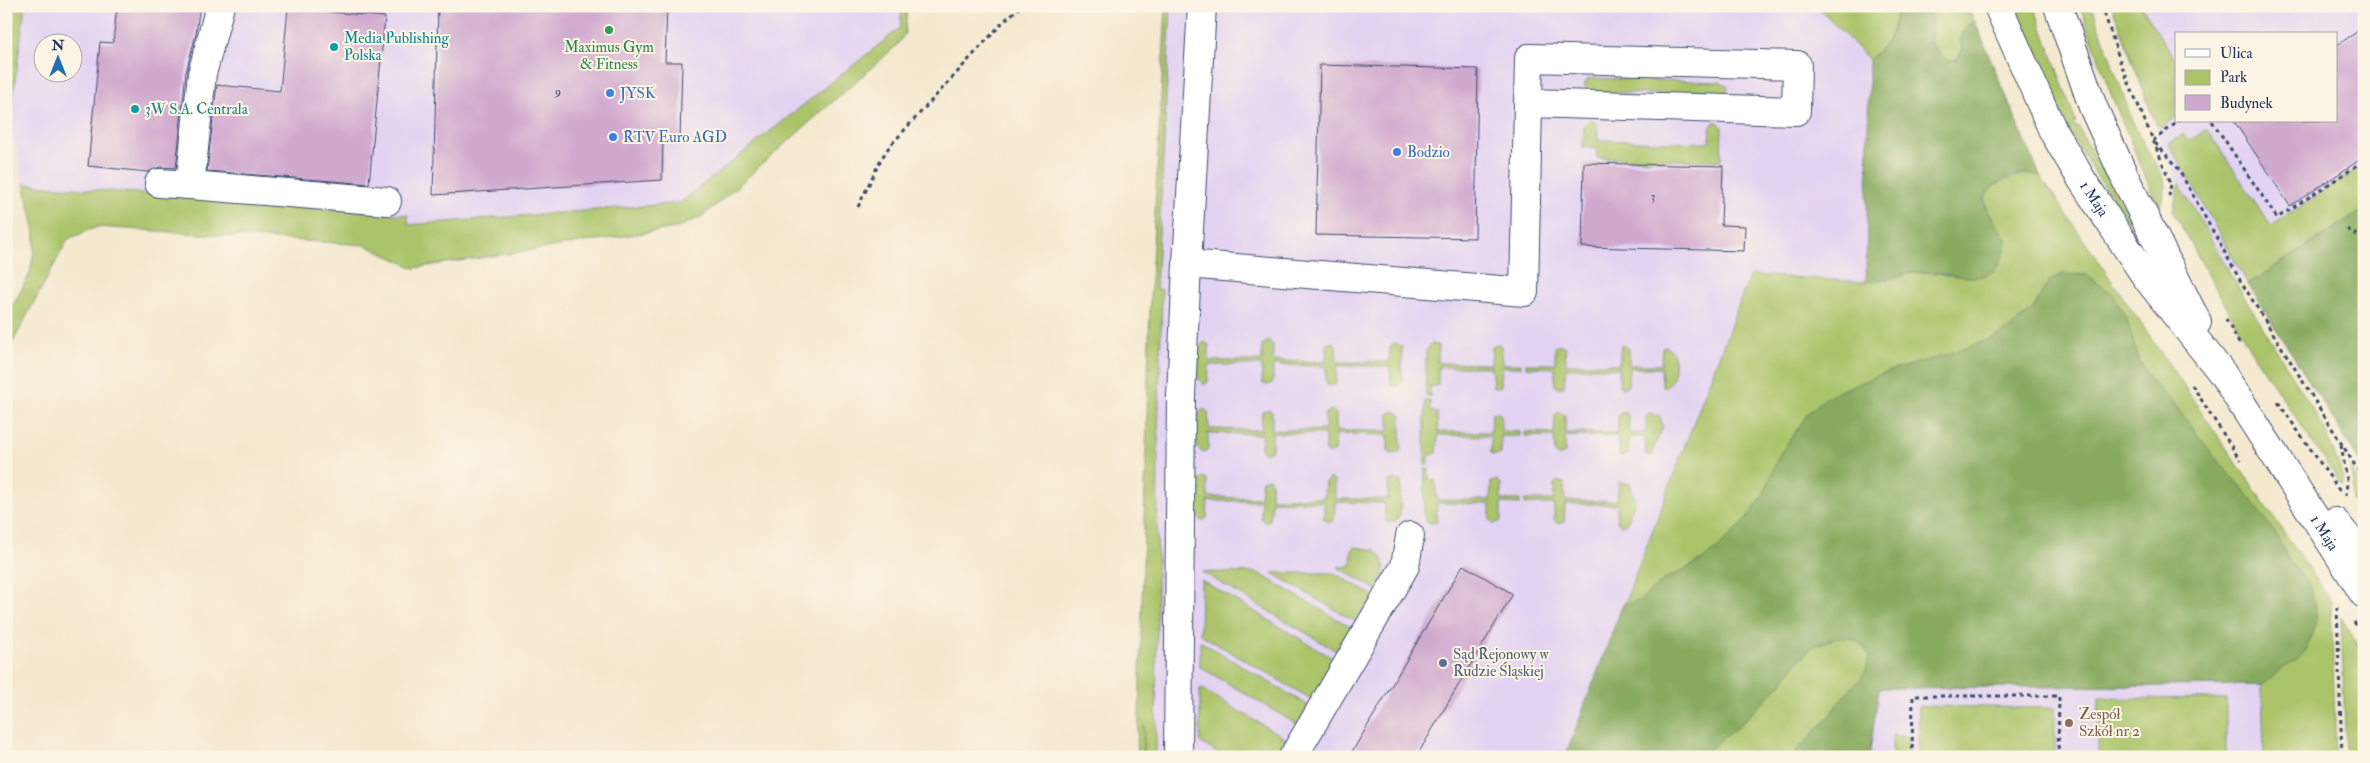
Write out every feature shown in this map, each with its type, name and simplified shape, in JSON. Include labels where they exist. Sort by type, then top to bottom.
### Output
[{"type":"street","points":[[190,185],[202,74],[220,6]]},
{"type":"street","points":[[1178,757],[1181,396],[1202,6]]},
{"type":"street","name":"1 Maja","points":[[1998,6],[2053,131],[2082,180],[2146,277],[2222,373],[2364,594]]},
{"type":"street","name":"1 Maja","points":[[2058,6],[2101,125],[2125,178],[2222,373]]},
{"type":"street","points":[[1187,264],[1524,292],[1528,103],[1529,58],[1797,65],[1796,110],[1528,103]]},
{"type":"street","points":[[159,183],[387,200]]},
{"type":"street","name":"1 Maja","points":[[2270,448],[2364,557]]},
{"type":"street","points":[[1293,757],[1405,566],[1410,536]]},
{"type":"path","points":[[858,207],[880,161],[889,147],[1004,21],[1021,6]]},
{"type":"path","points":[[2102,6],[2121,64],[2171,183],[2168,200]]},
{"type":"path","points":[[2153,141],[2178,122]]},
{"type":"path","points":[[2213,122],[2277,218],[2364,160]]},
{"type":"path","points":[[2153,141],[2176,165],[2240,280],[2364,480]]},
{"type":"path","points":[[2347,229],[2364,240]]},
{"type":"path","points":[[2226,318],[2244,352]]},
{"type":"path","points":[[2276,399],[2346,500],[2347,480],[2340,443]]},
{"type":"path","points":[[2336,598],[2342,757]]},
{"type":"path","points":[[1912,757],[1913,696],[2059,696],[2058,757]]},
{"type":"shaded area","points":[[6,6],[902,6],[900,28],[680,203],[407,225],[408,215],[24,184],[6,104]]},
{"type":"shaded area","points":[[1171,6],[1817,6],[1869,60],[1866,282],[1750,275],[1566,757],[1143,757],[1162,290],[1156,289]]},
{"type":"shaded area","points":[[2112,6],[2364,6],[2364,209],[2248,284],[2210,253],[2165,154]]},
{"type":"shaded area","name":"Zespół Szkół nr 2","points":[[2262,685],[2265,757],[1870,757],[1879,688]]},
{"type":"green space","points":[[6,6],[25,6],[10,119],[6,104]]},
{"type":"green space","points":[[902,6],[907,6],[905,33],[897,45],[716,205],[701,217],[677,228],[414,268],[365,245],[97,227],[68,239],[6,355],[6,319],[30,273],[34,251],[35,233],[24,184],[408,215],[408,225],[680,203],[900,28]]},
{"type":"green space","points":[[1166,6],[1171,6],[1156,289],[1162,290],[1158,441],[1156,757],[1143,757],[1144,725],[1142,757],[1136,757],[1139,719],[1150,299]]},
{"type":"green space","points":[[1817,6],[1907,6],[1898,11],[1889,39],[1869,60]]},
{"type":"green space","points":[[1907,6],[1924,7],[1930,14],[1930,43],[1946,60],[1957,59],[1963,48],[1960,40],[1966,26],[1975,22],[2040,176],[2025,174],[2011,176],[1997,183],[1987,194],[1985,200],[1986,207],[2007,240],[2003,257],[1996,269],[1986,275],[1963,277],[1918,272],[1866,282],[1869,60],[1889,39],[1898,11]]},
{"type":"green space","points":[[1923,6],[1966,6],[1975,22],[1966,26],[1963,48],[1957,59],[1946,61],[1930,43],[1932,31]]},
{"type":"green space","points":[[2013,6],[2034,6],[2076,122],[2073,123],[2075,127],[2078,126],[2098,164],[2131,217],[2130,220],[2124,219],[2109,196],[2112,194],[2110,191],[2107,192],[2064,124]]},
{"type":"green space","points":[[2080,6],[2092,6],[2132,120],[2145,147],[2163,176],[2166,186],[2159,209],[2112,97]]},
{"type":"green space","points":[[2112,6],[2141,6],[2175,60],[2175,118],[2162,127],[2156,125]]},
{"type":"green space","points":[[1588,79],[1720,82],[1727,85],[1728,89],[1720,96],[1594,92],[1588,90],[1584,85]]},
{"type":"green space","points":[[1591,118],[1597,126],[1598,140],[1709,143],[1710,129],[1714,122],[1718,122],[1722,127],[1721,161],[1597,158],[1597,148],[1583,147],[1584,126]]},
{"type":"green space","points":[[2207,129],[2271,226],[2364,164],[2364,209],[2248,284],[2169,144],[2184,134],[2189,141]]},
{"type":"green space","points":[[2023,174],[2040,176],[2331,601],[2336,757],[2264,757],[2262,685],[1879,688],[1869,757],[1566,757],[1750,275],[1866,282],[1916,272],[1935,272],[1947,276],[1993,217],[1985,199],[1987,193],[1998,184]]},
{"type":"green space","points":[[2179,183],[2231,275],[2324,428],[2344,478],[2342,486],[2253,354],[2173,212]]},
{"type":"green space","points":[[2364,209],[2364,469],[2248,284]]},
{"type":"green space","points":[[2062,274],[2087,275],[2113,294],[2127,319],[2136,353],[2147,376],[2157,388],[2168,396],[2213,455],[2241,486],[2277,536],[2289,561],[2311,587],[2317,619],[2306,650],[2297,660],[2286,665],[2262,685],[1879,688],[1869,757],[1791,757],[1827,719],[1845,694],[1860,680],[1867,668],[1869,655],[1859,642],[1849,638],[1837,638],[1814,646],[1796,663],[1781,684],[1743,722],[1700,757],[1565,757],[1623,604],[1639,601],[1664,580],[1702,560],[1718,548],[1746,520],[1764,494],[1778,457],[1809,412],[1828,396],[1889,371],[1946,355],[1996,337],[2033,309],[2048,282]]},
{"type":"green space","points":[[1205,342],[1209,345],[1209,361],[1262,361],[1262,345],[1270,342],[1273,345],[1273,361],[1326,362],[1327,344],[1333,342],[1336,346],[1337,362],[1389,362],[1390,346],[1395,343],[1402,347],[1402,382],[1397,386],[1391,386],[1390,366],[1337,366],[1336,384],[1329,386],[1326,381],[1326,366],[1273,365],[1273,382],[1267,385],[1262,383],[1262,365],[1209,365],[1208,382],[1205,385],[1196,370],[1196,357]]},
{"type":"green space","points":[[1431,344],[1438,345],[1438,363],[1491,364],[1492,346],[1498,344],[1502,347],[1502,364],[1521,364],[1521,367],[1502,367],[1501,386],[1493,387],[1491,367],[1438,367],[1438,385],[1430,387],[1430,396],[1426,396],[1426,351]]},
{"type":"green space","points":[[1559,344],[1565,347],[1566,364],[1619,364],[1621,345],[1625,345],[1629,349],[1629,365],[1661,365],[1662,348],[1667,346],[1674,354],[1673,378],[1668,386],[1664,388],[1662,385],[1661,368],[1629,368],[1628,386],[1622,388],[1619,386],[1619,368],[1566,368],[1564,387],[1557,388],[1555,386],[1555,368],[1526,367],[1526,364],[1555,364],[1555,347]]},
{"type":"green space","points":[[1425,401],[1430,401],[1430,411],[1437,413],[1438,432],[1491,432],[1492,413],[1498,412],[1501,416],[1501,431],[1520,432],[1520,436],[1501,436],[1501,454],[1493,455],[1491,453],[1491,436],[1438,435],[1437,453],[1429,455],[1429,465],[1425,465]]},
{"type":"green space","points":[[1204,409],[1208,412],[1209,429],[1261,430],[1262,411],[1270,410],[1272,413],[1272,430],[1325,430],[1325,413],[1332,410],[1336,414],[1336,431],[1389,431],[1389,413],[1395,411],[1401,415],[1401,449],[1399,453],[1391,454],[1388,451],[1388,435],[1336,434],[1335,451],[1328,454],[1325,450],[1325,434],[1272,433],[1272,450],[1265,453],[1261,450],[1262,434],[1208,433],[1208,449],[1203,453],[1196,444],[1194,431],[1197,418]]},
{"type":"green space","points":[[1558,412],[1565,415],[1565,433],[1618,433],[1618,417],[1621,413],[1626,413],[1628,416],[1629,433],[1646,433],[1646,416],[1649,413],[1660,417],[1663,427],[1650,456],[1646,454],[1645,437],[1629,437],[1628,454],[1619,456],[1618,436],[1565,436],[1565,453],[1558,456],[1555,453],[1554,436],[1525,436],[1525,432],[1554,433],[1555,415]]},
{"type":"green space","points":[[2350,468],[2364,490],[2364,518],[2352,501],[2353,484]]},
{"type":"green space","points":[[1425,469],[1429,469],[1429,479],[1435,480],[1437,500],[1490,500],[1491,482],[1497,480],[1501,484],[1501,500],[1520,500],[1520,504],[1501,503],[1501,521],[1494,524],[1490,520],[1490,504],[1437,503],[1436,522],[1429,523],[1424,518]]},
{"type":"green space","points":[[1204,477],[1207,479],[1208,497],[1260,498],[1262,480],[1269,478],[1271,481],[1271,498],[1324,498],[1325,482],[1330,478],[1335,482],[1335,499],[1388,499],[1388,482],[1395,479],[1401,482],[1400,514],[1396,521],[1387,523],[1385,519],[1385,503],[1335,502],[1334,520],[1329,522],[1324,519],[1324,502],[1272,501],[1270,520],[1264,522],[1261,518],[1261,501],[1208,501],[1207,518],[1202,521],[1196,513],[1194,492],[1197,482]]},
{"type":"green space","points":[[1557,481],[1564,483],[1565,501],[1617,501],[1619,482],[1630,484],[1635,500],[1627,523],[1621,525],[1617,522],[1617,504],[1565,504],[1564,522],[1558,524],[1554,520],[1554,504],[1525,504],[1525,500],[1554,500],[1554,484]]},
{"type":"green space","points":[[1355,547],[1375,550],[1383,559],[1382,580],[1377,590],[1338,567],[1351,566],[1352,551]]},
{"type":"green space","points":[[1202,572],[1258,573],[1354,629],[1340,653]]},
{"type":"green space","points":[[1272,573],[1334,573],[1374,596],[1358,623]]},
{"type":"green space","points":[[1201,580],[1336,660],[1313,700],[1200,634]]},
{"type":"green space","points":[[2341,617],[2364,655],[2364,757],[2346,757]]},
{"type":"green space","points":[[1200,641],[1309,706],[1298,725],[1200,667]]},
{"type":"green space","points":[[1200,688],[1288,740],[1279,757],[1224,757],[1200,742]]},
{"type":"green space","points":[[2099,698],[2226,699],[2226,757],[2098,757]]},
{"type":"green space","points":[[1919,706],[2055,708],[2055,757],[1918,757]]},
{"type":"green space","points":[[1892,735],[1909,736],[1909,757],[1892,757]]},
{"type":"building","name":"3W S.A. Centrala","points":[[117,6],[151,6],[199,11],[196,34],[186,72],[176,168],[160,167],[148,172],[88,166],[100,42],[113,43]]},
{"type":"building","points":[[438,6],[667,6],[665,62],[682,62],[680,139],[663,139],[662,180],[433,195]]},
{"type":"building","points":[[288,8],[385,17],[369,184],[207,171],[217,85],[280,91]]},
{"type":"building","points":[[2364,27],[2364,157],[2290,206],[2235,122],[2338,122],[2338,45]]},
{"type":"building","name":"Bodzio","points":[[1320,65],[1478,69],[1475,238],[1316,235]]},
{"type":"building","points":[[1584,163],[1723,166],[1721,225],[1745,226],[1744,251],[1582,247]]},
{"type":"building","name":"Sąd Rejonowy w Rudzie Śląskiej","points":[[1463,565],[1513,594],[1416,757],[1349,757]]},
{"type":"place","name":"Maximus Gym & Fitness","points":[[609,30]]},
{"type":"place","name":"Media Publishing Polska","points":[[334,47]]},
{"type":"place","name":"JYSK","points":[[610,93]]},
{"type":"place","name":"3W S.A. Centrala","points":[[135,109]]},
{"type":"place","name":"RTV Euro AGD","points":[[613,137]]},
{"type":"place","name":"Bodzio","points":[[1397,152]]},
{"type":"place","name":"Sąd Rejonowy w Rudzie Śląskiej","points":[[1443,663]]},
{"type":"place","name":"Zespół Szkół nr 2","points":[[2069,723]]}]
